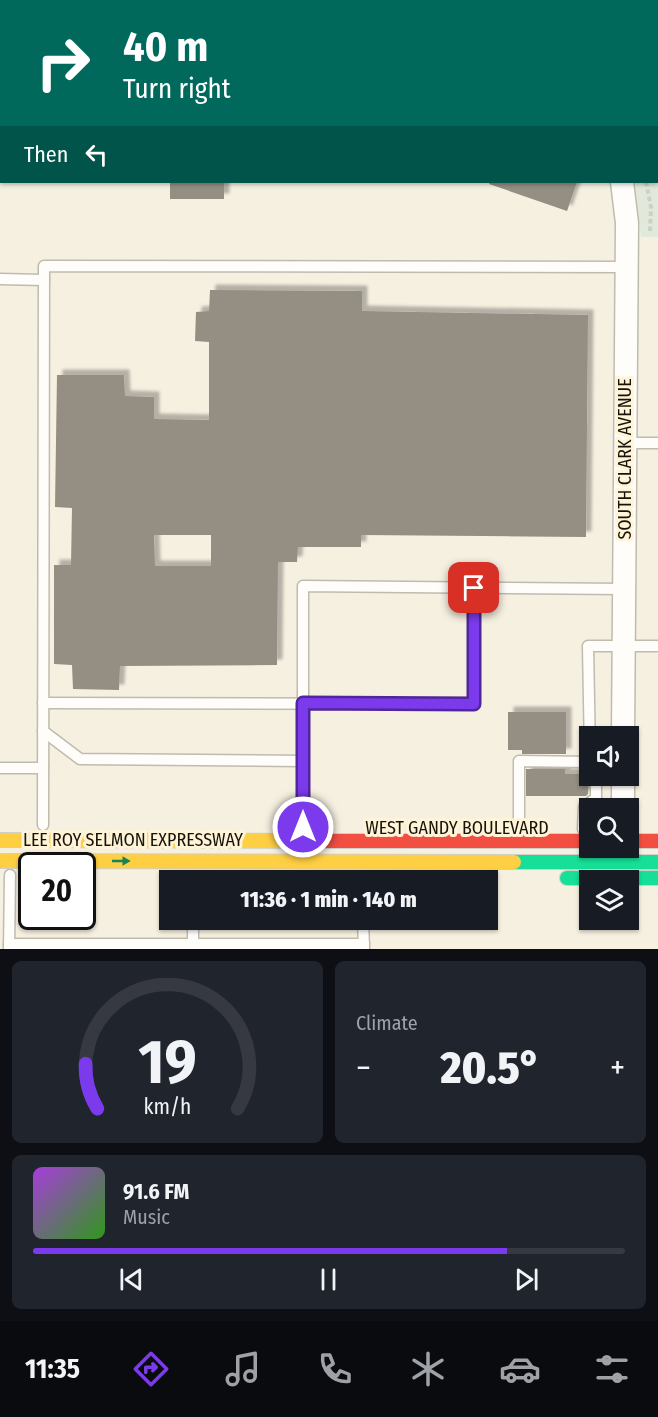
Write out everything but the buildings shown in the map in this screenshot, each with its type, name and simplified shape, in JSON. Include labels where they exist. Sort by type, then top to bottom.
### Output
[{"type":"main road","name":"WEST GANDY BOULEVARD","points":[[136,826],[519,829],[579,833]]},
{"type":"main road","points":[[0,838],[228,837],[252,827]]},
{"type":"main road","points":[[639,829],[658,829]]},
{"type":"main road","name":"LEE ROY SELMON EXPRESSWAY","points":[[0,838],[579,833]]},
{"type":"main road","points":[[639,841],[658,841]]},
{"type":"main road","points":[[625,870],[639,841],[658,841]]},
{"type":"main road","points":[[345,870],[368,862],[585,863],[591,858]]},
{"type":"main road","name":"LEE ROY SELMON EXPRESSWAY","points":[[0,861],[658,862]]},
{"type":"main road","points":[[550,878],[579,878]]},
{"type":"main road","points":[[639,879],[658,879]]},
{"type":"street","name":"SOUTH CLARK AVENUE","points":[[622,183],[627,223],[623,726]]},
{"type":"lane","points":[[43,825],[44,266],[627,267]]},
{"type":"lane","points":[[0,279],[44,280]]},
{"type":"lane","points":[[626,442],[658,442]]},
{"type":"lane","points":[[303,827],[303,586],[624,589]]},
{"type":"lane","points":[[43,703],[474,704],[474,588]]},
{"type":"lane","points":[[589,726],[588,646],[658,646]]},
{"type":"lane","points":[[43,731],[80,759],[303,761]]},
{"type":"lane","points":[[519,829],[519,761],[579,762]]},
{"type":"lane","points":[[0,768],[43,768]]},
{"type":"lane","points":[[5,875],[4,920],[9,946],[193,944],[364,946],[363,930]]},
{"type":"lane","points":[[193,930],[193,944]]},
{"type":"green space","points":[[635,183],[658,183],[658,237],[641,237]]},
{"type":"traffic: fast","points":[[514,862],[658,862]]},
{"type":"traffic: fast","points":[[567,878],[658,878]]},
{"type":"traffic: slow","points":[[0,840],[325,841]]},
{"type":"traffic: slow","points":[[0,861],[514,862]]},
{"type":"traffic: jam","points":[[325,841],[579,841]]},
{"type":"traffic: jam","points":[[639,841],[658,841]]},
{"type":"route","points":[[303,827],[303,703],[474,704],[474,588]]}]
